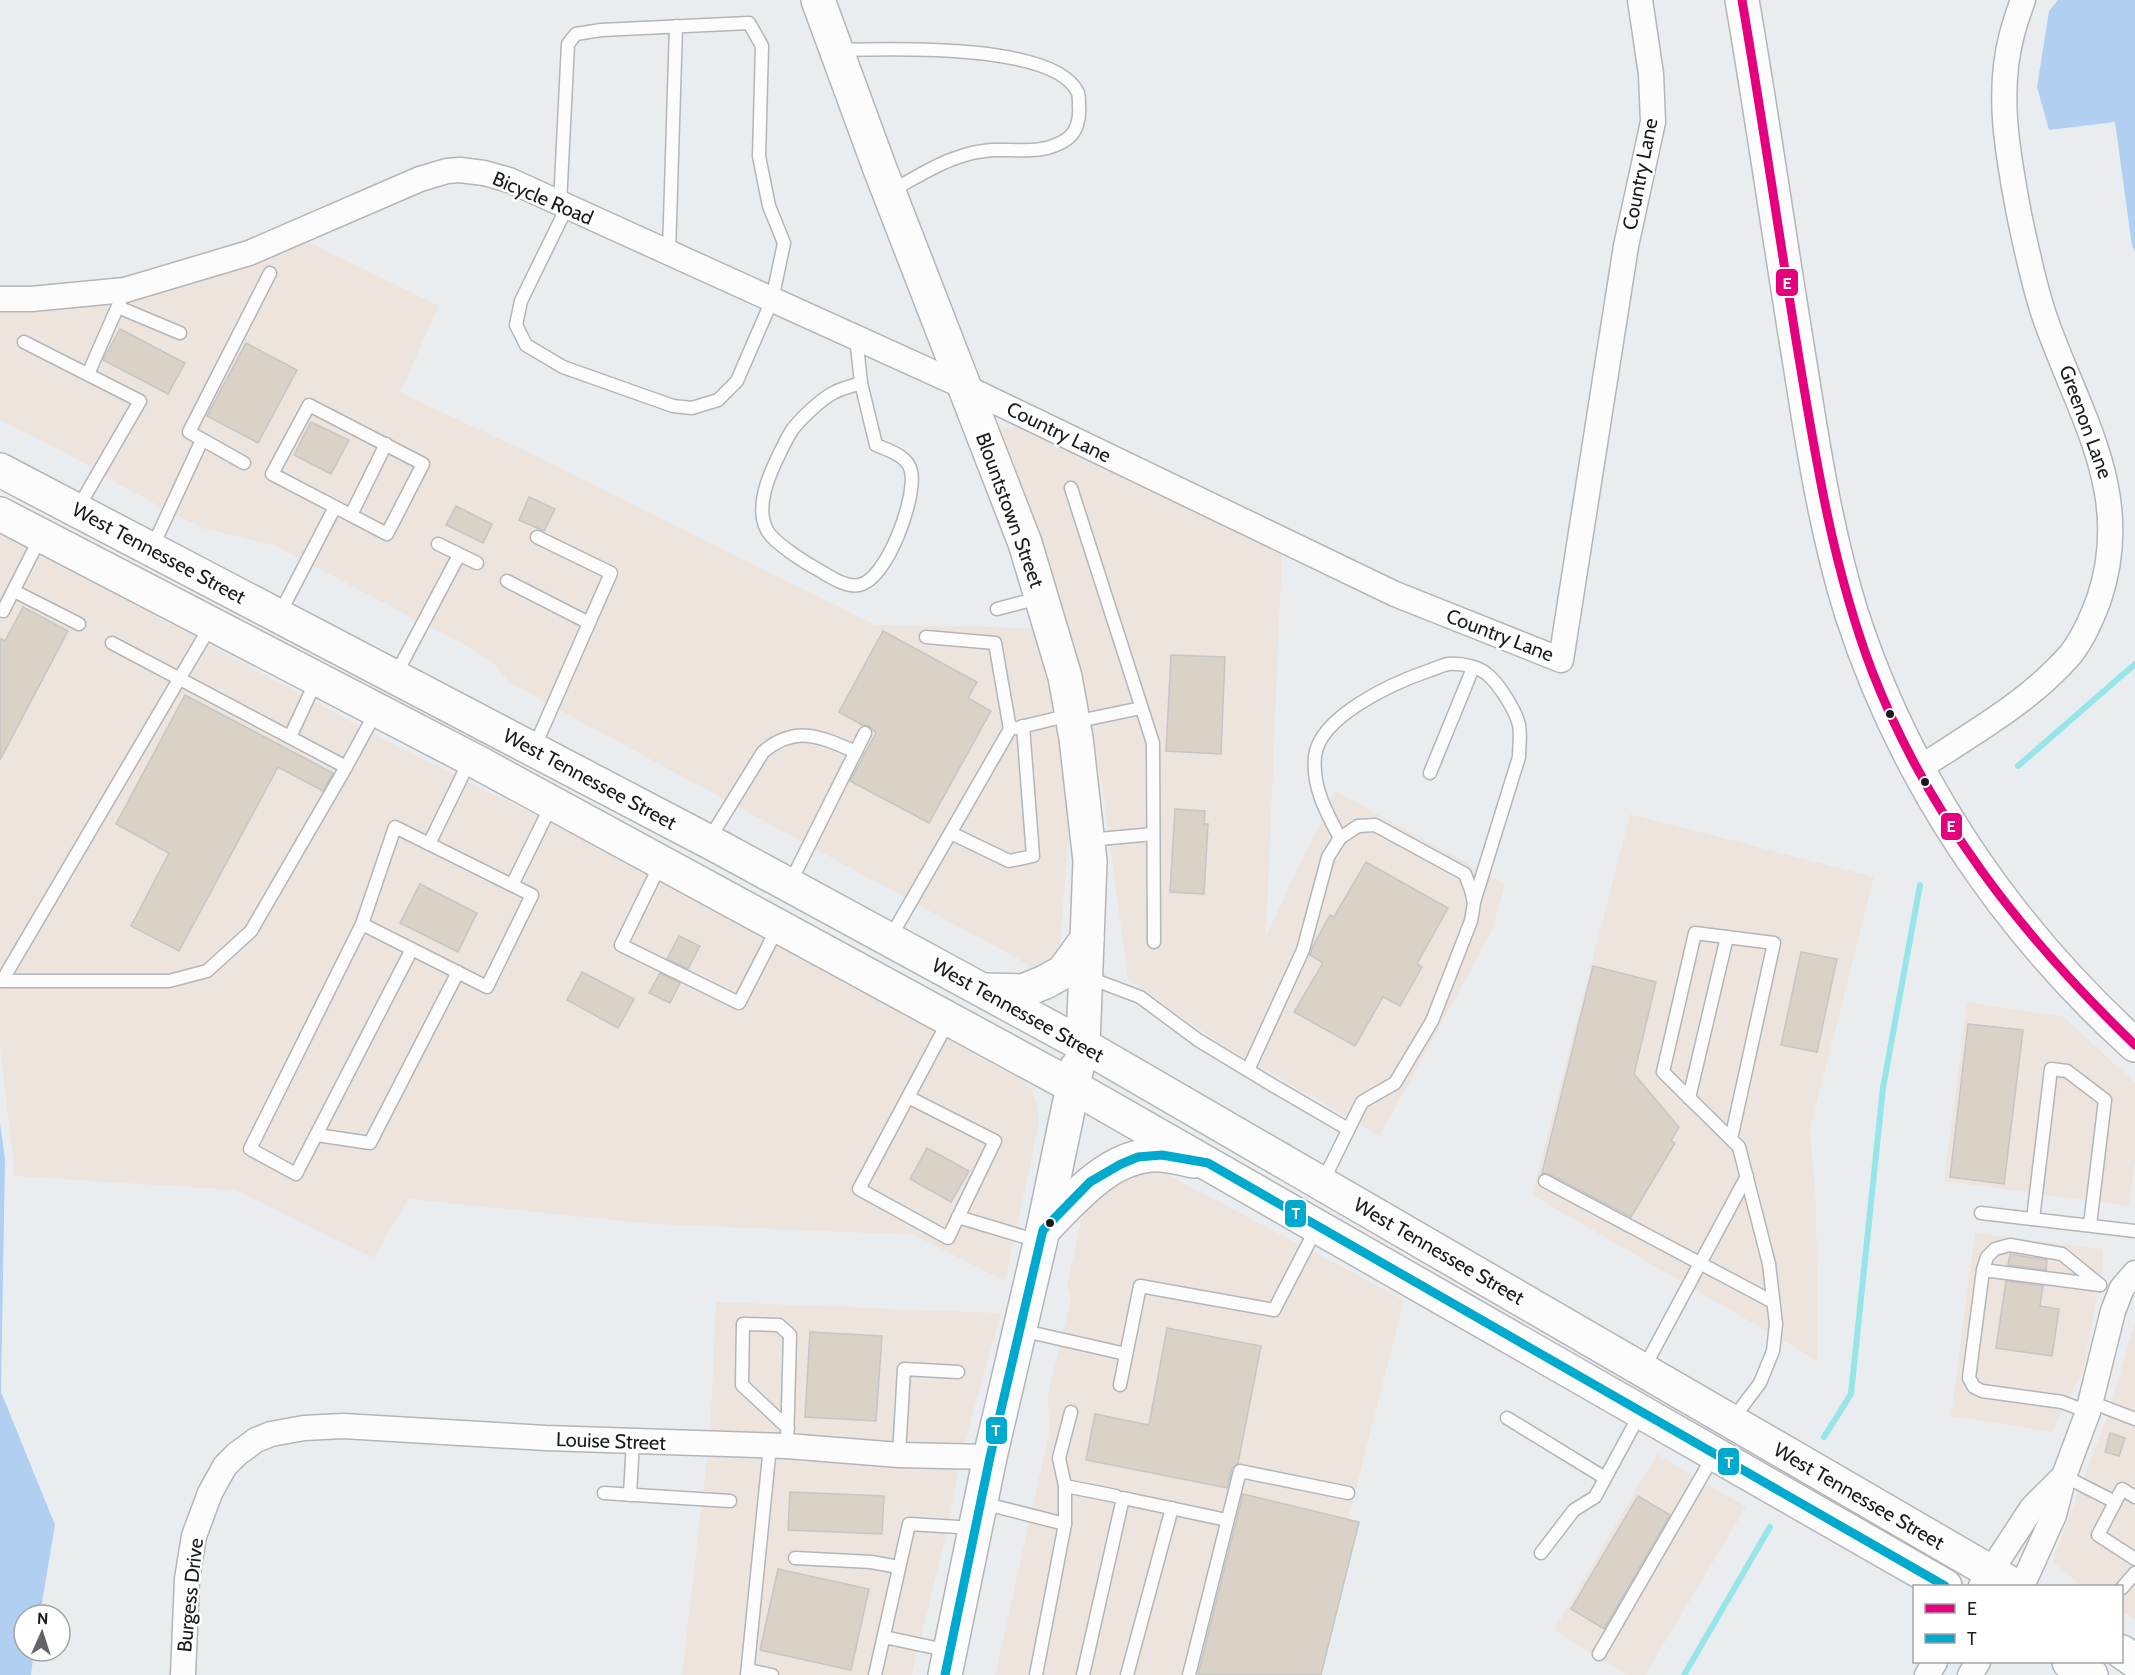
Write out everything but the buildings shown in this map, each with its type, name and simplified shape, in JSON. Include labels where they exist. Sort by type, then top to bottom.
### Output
[{"type":"main road","name":"Blountstown Street","points":[[818,0],[889,192],[1025,543],[1065,677],[1090,861],[1083,1045],[1072,1086],[1042,1236],[990,1457],[948,1663]]},
{"type":"main road","points":[[1742,0],[1808,417],[1830,532],[1851,611],[1867,655],[1918,769],[1953,830],[1987,882],[2048,958],[2098,1012],[2135,1045]]},
{"type":"main road","name":"West Tennessee Street","points":[[0,470],[708,841],[1083,1045],[1773,1445],[1995,1582]]},
{"type":"main road","name":"West Tennessee Street","points":[[0,514],[471,759],[1072,1086],[1942,1585]]},
{"type":"main road","points":[[377,710],[394,677]]},
{"type":"main road","points":[[981,989],[1023,991],[1045,982],[1063,972],[1087,939]]},
{"type":"main road","points":[[1042,1236],[1090,1182],[1121,1164],[1138,1157],[1162,1155],[1209,1163]]},
{"type":"main road","points":[[1673,1429],[1722,1427],[1731,1421]]},
{"type":"main road","points":[[1715,1454],[1747,1445],[1773,1445]]},
{"type":"main road","points":[[2071,1663],[2091,1675]]},
{"type":"street","name":"Country Lane","points":[[965,387],[1395,594],[1561,660],[1626,246],[1653,122],[1651,74],[1640,0]]},
{"type":"street","name":"Greenon Lane","points":[[1918,769],[2012,707],[2036,688],[2071,654],[2090,624],[2104,587],[2111,557],[2114,531],[2110,487],[2100,450],[2044,315],[2026,248],[2009,157],[2004,110],[2007,66],[2012,35],[2023,0]]},
{"type":"street","name":"Bicycle Road","points":[[0,299],[122,298],[249,253],[420,178],[460,170],[484,173],[508,180],[965,387]]},
{"type":"street","points":[[2023,1585],[2054,1515],[2064,1476],[2090,1407],[2113,1311],[2125,1281]]},
{"type":"street","name":"Louise Street","points":[[237,1454],[256,1440],[271,1434],[304,1428],[343,1426],[534,1438],[633,1441],[782,1440],[899,1455],[990,1457]]},
{"type":"street","name":"Burgess Drive","points":[[183,1675],[187,1579],[194,1536],[210,1493],[225,1466],[237,1454]]},
{"type":"street","points":[[1995,1582],[2032,1508],[2064,1476]]},
{"type":"lane","points":[[749,22],[762,46],[759,156],[769,206],[784,243],[772,300],[737,381],[718,400],[692,408],[673,406],[563,367],[526,345],[516,325],[521,301],[564,206],[568,44],[576,34],[601,30],[676,26],[749,22]]},
{"type":"lane","points":[[669,253],[676,26]]},
{"type":"lane","points":[[836,50],[943,49],[1017,58],[1046,67],[1067,80],[1078,93],[1079,122],[1070,137],[1058,145],[1032,151],[990,150],[956,158],[889,192]]},
{"type":"lane","points":[[244,463],[189,432],[270,273]]},
{"type":"lane","points":[[88,374],[122,298],[180,333]]},
{"type":"lane","points":[[856,337],[861,383],[876,445],[902,457],[911,470],[911,486],[905,518],[884,566],[872,580],[857,586],[838,581],[800,559],[767,532],[762,518],[763,497],[774,463],[794,425],[832,393],[861,383]]},
{"type":"lane","points":[[24,342],[140,401],[76,510]]},
{"type":"lane","points":[[309,405],[423,464],[387,534],[335,507],[272,474],[309,405]]},
{"type":"lane","points":[[151,549],[202,440]]},
{"type":"lane","points":[[351,515],[386,444]]},
{"type":"lane","points":[[1071,488],[1153,743],[1154,942]]},
{"type":"lane","points":[[278,616],[335,507]]},
{"type":"lane","points":[[0,610],[3,611],[14,591],[41,535]]},
{"type":"lane","points":[[533,750],[611,573],[537,537]]},
{"type":"lane","points":[[438,544],[477,563]]},
{"type":"lane","points":[[394,677],[459,555]]},
{"type":"lane","points":[[507,581],[589,623]]},
{"type":"lane","points":[[14,591],[79,624]]},
{"type":"lane","points":[[997,609],[1042,597]]},
{"type":"lane","points":[[212,624],[2,981],[169,981],[207,971],[251,931],[377,710]]},
{"type":"lane","points":[[926,637],[995,643],[1016,728],[1033,856],[1009,861],[951,833]]},
{"type":"lane","points":[[112,643],[346,767]]},
{"type":"lane","points":[[1322,1183],[1362,1102],[1395,1083],[1432,1021],[1471,921],[1474,903],[1518,757],[1520,741],[1519,724],[1487,673],[1464,664],[1448,664],[1406,679],[1375,695],[1348,712],[1329,729],[1320,742],[1316,755],[1315,779],[1324,809],[1340,838]]},
{"type":"lane","points":[[1430,773],[1473,668]]},
{"type":"lane","points":[[290,737],[317,679]]},
{"type":"lane","points":[[889,939],[1016,728],[1141,708]]},
{"type":"lane","points":[[789,885],[865,733]]},
{"type":"lane","points":[[708,841],[763,752],[773,743],[796,735],[812,735],[856,752]]},
{"type":"lane","points":[[429,844],[471,759]]},
{"type":"lane","points":[[512,885],[553,803]]},
{"type":"lane","points":[[1248,1070],[1303,950],[1328,857],[1340,838],[1358,826],[1375,825],[1464,874],[1474,903]]},
{"type":"lane","points":[[362,924],[487,987],[532,895],[395,827],[362,924],[250,1149],[296,1174],[412,950]]},
{"type":"lane","points":[[1088,840],[1153,834]]},
{"type":"lane","points":[[662,862],[621,945],[739,1003],[779,926]]},
{"type":"lane","points":[[1731,1139],[1774,943],[1695,933],[1664,1072],[1739,1148],[1769,1264],[1776,1324],[1773,1351],[1760,1383],[1731,1421]]},
{"type":"lane","points":[[1689,1098],[1727,937]]},
{"type":"lane","points":[[317,1135],[370,1143],[458,972]]},
{"type":"lane","points":[[1085,977],[1140,997],[1198,1040],[1348,1129]]},
{"type":"lane","points":[[908,1097],[995,1142],[948,1238],[860,1189],[908,1097],[949,1019]]},
{"type":"lane","points":[[2033,1219],[2051,1070],[2067,1071],[2105,1100],[2090,1226]]},
{"type":"lane","points":[[1643,1370],[1747,1176]]},
{"type":"lane","points":[[1545,1181],[1773,1302]]},
{"type":"lane","points":[[1981,1213],[2135,1231]]},
{"type":"lane","points":[[958,1217],[1042,1236]]},
{"type":"lane","points":[[1120,1384],[1140,1286],[1274,1310],[1318,1226]]},
{"type":"lane","points":[[2125,1281],[2062,1254],[2010,1245],[1995,1249],[1987,1257],[1983,1270],[1969,1378],[1974,1387],[1982,1391],[2090,1407],[2135,1419]]},
{"type":"lane","points":[[1983,1270],[2125,1281]]},
{"type":"lane","points":[[772,1675],[748,1672],[782,1440],[790,1335],[779,1325],[743,1324],[742,1385],[782,1440]]},
{"type":"lane","points":[[1019,1330],[1126,1354]]},
{"type":"lane","points":[[899,1455],[904,1369],[958,1372]]},
{"type":"lane","points":[[1541,1552],[1574,1510],[1594,1497],[1641,1411]]},
{"type":"lane","points":[[1035,1675],[1065,1524],[1065,1485],[1059,1458],[1071,1412]]},
{"type":"lane","points":[[1507,1418],[1605,1478]]},
{"type":"lane","points":[[630,1495],[633,1441]]},
{"type":"lane","points":[[1599,1654],[1715,1454]]},
{"type":"lane","points":[[1189,1675],[1240,1471],[1348,1493]]},
{"type":"lane","points":[[2064,1476],[2115,1502]]},
{"type":"lane","points":[[1065,1485],[1227,1520]]},
{"type":"lane","points":[[2135,1497],[2122,1489],[2098,1535],[2135,1559]]},
{"type":"lane","points":[[603,1493],[730,1501]]},
{"type":"lane","points":[[1083,1675],[1120,1497]]},
{"type":"lane","points":[[1127,1675],[1172,1508]]},
{"type":"lane","points":[[875,1675],[909,1524],[978,1515],[1065,1524]]},
{"type":"lane","points":[[795,1558],[871,1562],[900,1567]]},
{"type":"lane","points":[[2123,1586],[2135,1573]]},
{"type":"lane","points":[[884,1637],[948,1663]]},
{"type":"shaded area","points":[[2058,0],[2135,0],[2135,252],[2132,246],[2115,122],[2049,130],[2037,87],[2049,11]]},
{"type":"shaded area","points":[[303,239],[439,306],[400,392],[546,461],[876,625],[1039,628],[1056,699],[1070,825],[1059,955],[1037,973],[1027,964],[510,683],[492,662],[459,642],[273,545],[202,528],[0,420],[0,309]]},
{"type":"shaded area","points":[[1028,426],[1282,554],[1266,936],[1335,791],[1505,884],[1492,931],[1380,1136],[1217,1042],[1128,979],[1102,786],[1076,665],[998,429]]},
{"type":"shaded area","points":[[0,532],[393,744],[605,850],[1014,1070],[1032,1090],[1037,1104],[1039,1124],[1005,1281],[914,1235],[653,1224],[408,1199],[374,1258],[235,1190],[13,1176],[0,1047]]},
{"type":"shaded area","points":[[1630,814],[1874,877],[1810,1130],[1816,1200],[1818,1361],[1532,1195]]},
{"type":"shaded area","points":[[1967,1002],[2064,1017],[2135,1083],[2135,1161],[2129,1206],[1944,1181]]},
{"type":"shaded area","points":[[0,1123],[5,1159],[1,1392],[55,1525],[42,1603],[12,1603],[12,1663],[32,1663],[31,1675],[0,1675]]},
{"type":"shaded area","points":[[1137,1171],[1161,1171],[1404,1300],[1309,1675],[995,1675],[1049,1433],[1048,1394],[1071,1298],[1067,1285],[1083,1214],[1096,1196]]},
{"type":"shaded area","points":[[1975,1233],[2102,1249],[2103,1267],[2083,1371],[2052,1432],[1951,1416]]},
{"type":"shaded area","points":[[716,1302],[1001,1313],[964,1444],[899,1443],[710,1432]]},
{"type":"shaded area","points":[[2135,1322],[2135,1619],[2123,1613],[2123,1585],[2081,1585],[2052,1562],[2105,1423]]},
{"type":"shaded area","points":[[1657,1454],[1746,1507],[1645,1675],[1627,1675],[1554,1630]]},
{"type":"shaded area","points":[[707,1456],[959,1468],[948,1526],[912,1675],[682,1675]]},
{"type":"waterway","points":[[2018,766],[2135,664]]},
{"type":"waterway","points":[[1824,1437],[1851,1394],[1883,1088],[1920,885]]},
{"type":"waterway","points":[[1684,1675],[1770,1527]]},
{"type":"transit line","name":"E","points":[[1742,0],[1819,474],[1836,554],[1858,632],[1872,671],[1895,725],[1921,776],[1983,873],[2055,962],[2135,1045]]},
{"type":"transit line","name":"T","points":[[945,1675],[990,1457],[1043,1230],[1090,1182],[1138,1157],[1162,1155],[1208,1163],[1943,1585]]}]
